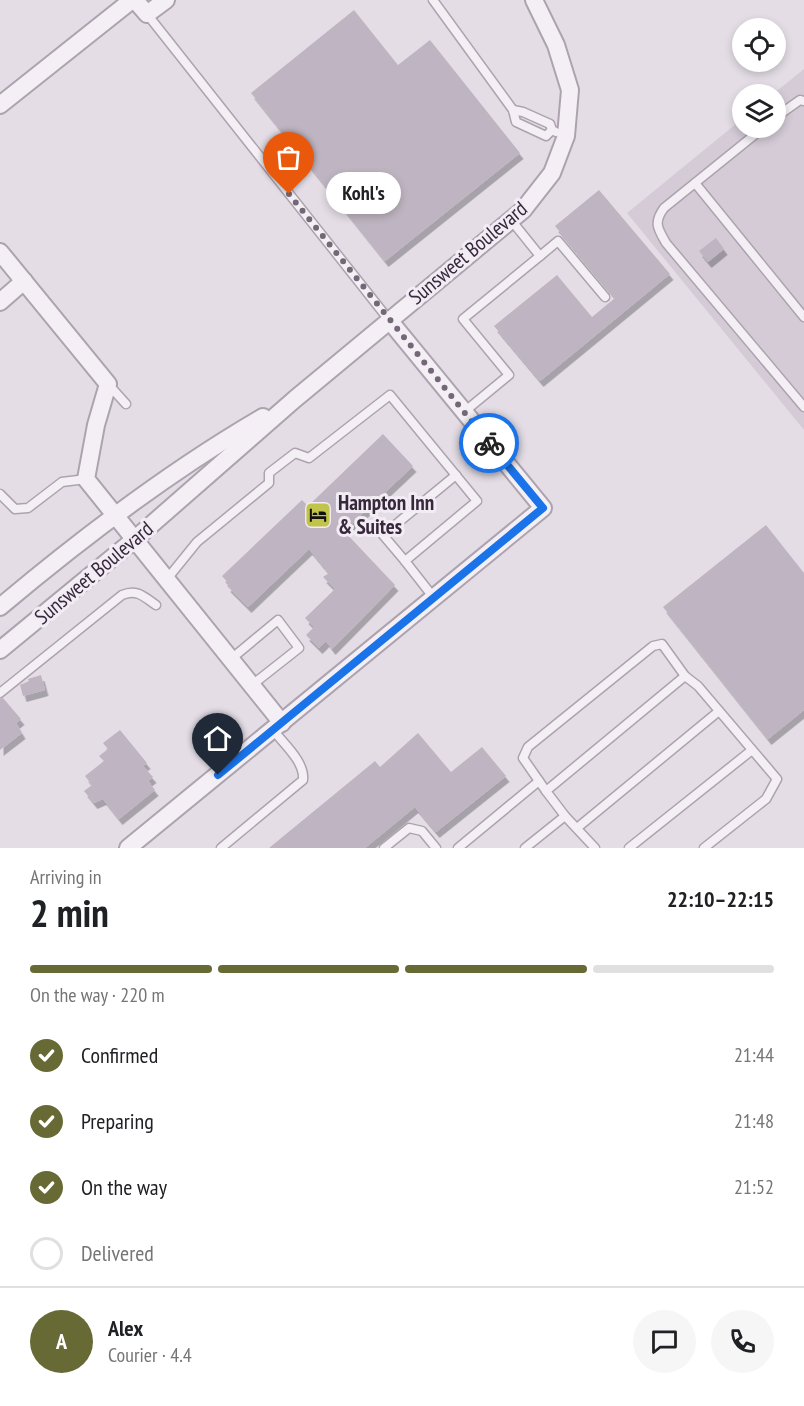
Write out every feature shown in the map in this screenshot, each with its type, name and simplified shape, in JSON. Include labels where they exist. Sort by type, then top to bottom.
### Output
[{"type":"street","points":[[0,105],[133,0],[147,14],[166,0]]},
{"type":"street","name":"Sunsweet Boulevard","points":[[0,650],[135,539],[295,399],[523,210],[552,173],[570,90],[556,45],[534,0]]},
{"type":"street","points":[[0,252],[108,384],[96,425],[86,479],[252,686],[278,727]]},
{"type":"street","points":[[0,302],[24,281]]},
{"type":"street","points":[[128,848],[543,508],[389,320]]},
{"type":"street","name":"Sunsweet Boulevard","points":[[0,607],[58,558],[209,449],[295,399]]},
{"type":"lane","points":[[433,0],[513,110],[516,122],[546,136],[559,133]]},
{"type":"lane","points":[[147,14],[389,320]]},
{"type":"lane","points":[[786,110],[800,100],[804,101]]},
{"type":"lane","points":[[751,138],[664,208],[657,217],[657,227],[666,243],[804,407]]},
{"type":"lane","points":[[695,183],[804,316]]},
{"type":"lane","points":[[511,220],[540,256]]},
{"type":"lane","points":[[464,412],[509,375],[463,319],[558,241],[605,297]]},
{"type":"lane","points":[[108,384],[126,404]]},
{"type":"lane","points":[[167,579],[197,542],[269,483],[269,473],[295,453],[309,458],[390,395],[477,501],[405,561]]},
{"type":"lane","points":[[434,598],[383,535],[456,475]]},
{"type":"lane","points":[[0,494],[15,509],[28,508],[62,482],[86,479]]},
{"type":"lane","points":[[0,693],[122,595],[131,591],[156,605]]},
{"type":"lane","points":[[231,659],[278,620],[299,648],[252,686]]},
{"type":"lane","points":[[596,848],[565,816],[523,758],[528,747],[653,646],[662,644],[685,676],[698,686],[777,779],[766,799],[704,848]]},
{"type":"lane","points":[[546,791],[685,676]]},
{"type":"lane","points":[[577,828],[719,711]]},
{"type":"lane","points":[[221,848],[303,780],[304,772],[278,727]]},
{"type":"lane","points":[[629,848],[752,750]]},
{"type":"lane","points":[[458,848],[539,781]]},
{"type":"lane","points":[[525,848],[565,816]]},
{"type":"lane","points":[[384,848],[409,828],[422,831],[436,848]]},
{"type":"shaded area","points":[[804,69],[804,430],[627,213],[732,127],[732,138],[786,138],[785,84]]},
{"type":"building","points":[[354,10],[398,65],[430,40],[520,153],[385,261],[251,93]]},
{"type":"building","points":[[599,190],[670,274],[540,381],[494,326],[557,275],[592,317],[615,298],[555,226]]},
{"type":"building","points":[[716,238],[724,249],[708,262],[699,251]]},
{"type":"building","points":[[383,434],[413,466],[344,531],[395,585],[332,649],[326,641],[319,648],[306,635],[314,627],[305,618],[335,589],[323,577],[329,573],[309,549],[248,607],[227,586],[229,584],[222,576],[302,500],[308,506]]},
{"type":"building","points":[[766,525],[804,573],[804,710],[768,739],[663,607]]},
{"type":"building","points":[[41,675],[45,690],[23,696],[20,685],[29,681],[28,679]]},
{"type":"building","points":[[3,698],[21,719],[16,723],[22,733],[0,750],[0,699]]},
{"type":"building","points":[[120,730],[147,763],[143,766],[153,777],[148,781],[155,790],[119,819],[103,799],[94,803],[84,791],[92,785],[85,776],[104,761],[99,756],[108,749],[103,743]]},
{"type":"building","points":[[418,733],[451,772],[482,747],[506,776],[436,832],[415,807],[365,848],[269,848],[375,761],[380,767]]},
{"type":"way so far","points":[[289,194],[354,278],[489,443]]},
{"type":"place","name":"Kohl's","points":[[289,194]]},
{"type":"place","name":"Hampton Inn & Suites","points":[[318,515]]},
{"type":"route","points":[[218,775],[543,508],[489,443]]}]
